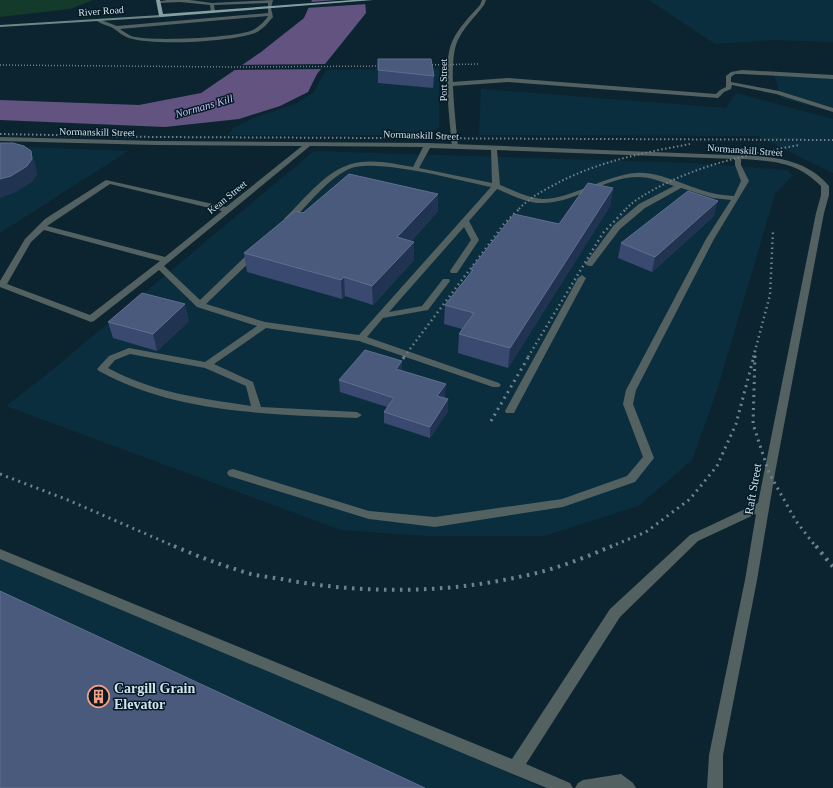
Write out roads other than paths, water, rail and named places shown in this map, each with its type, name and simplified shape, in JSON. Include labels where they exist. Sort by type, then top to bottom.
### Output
[{"type":"main road","name":"River Road","points":[[0,26],[99,21],[203,13],[270,3],[302,5],[371,0]]},
{"type":"main road","points":[[158,1],[161,16]]},
{"type":"street","points":[[182,1],[188,0]]},
{"type":"street","name":"Port Street","points":[[455,146],[450,71],[454,42],[482,5],[484,0]]},
{"type":"street","points":[[99,21],[115,28],[128,37],[148,40],[193,39],[253,32],[271,17],[270,3],[212,4],[182,1],[158,1]]},
{"type":"street","points":[[212,4],[213,12]]},
{"type":"street","points":[[203,13],[204,20]]},
{"type":"street","points":[[115,28],[270,14]]},
{"type":"street","points":[[452,84],[508,80],[718,96],[722,91],[729,88],[729,74],[742,72],[833,77]]},
{"type":"street","points":[[728,83],[777,92],[833,110]]},
{"type":"street","name":"Normanskill Street","points":[[0,139],[140,143],[428,145],[681,156],[738,157],[780,161],[799,166],[813,175],[825,191]]},
{"type":"street","name":"Kean Street","points":[[43,227],[28,241],[2,285],[91,319],[167,260],[308,144]]},
{"type":"street","points":[[415,170],[428,145]]},
{"type":"street","points":[[361,338],[496,186],[494,148]]},
{"type":"street","points":[[233,473],[369,515],[435,522],[563,503],[631,479],[649,458],[628,404],[631,390],[710,239],[745,181],[738,165],[738,157]]},
{"type":"street","points":[[283,225],[339,172],[354,165],[367,164],[415,170],[496,186],[528,199],[544,201],[568,196],[619,178],[637,175],[650,176],[713,196],[736,198]]},
{"type":"street","points":[[825,191],[833,181]]},
{"type":"street","points":[[43,227],[48,222],[108,182],[226,210]]},
{"type":"street","points":[[589,264],[617,227],[642,206],[679,186]]},
{"type":"street","name":"Raft Street","points":[[715,788],[716,755],[751,580],[810,262],[825,191]]},
{"type":"street","points":[[454,271],[475,240],[465,221]]},
{"type":"street","points":[[43,227],[167,260]]},
{"type":"street","points":[[200,305],[261,246]]},
{"type":"street","points":[[159,266],[200,305],[264,325],[361,338],[496,385]]},
{"type":"street","points":[[510,410],[582,278]]},
{"type":"street","points":[[381,316],[425,308],[446,281]]},
{"type":"street","points":[[206,365],[264,325]]},
{"type":"street","points":[[257,410],[250,384],[206,365],[129,351],[112,358],[102,369],[122,380],[181,399],[257,410],[357,415]]},
{"type":"street","points":[[515,768],[615,613],[694,538],[764,505]]},
{"type":"street","points":[[0,554],[564,788]]},
{"type":"street","points":[[583,788],[621,782],[628,788]]},
{"type":"water","name":"Normans Kill","points":[[312,0],[365,0],[366,13],[317,74],[308,92],[280,106],[239,119],[165,127],[0,120],[0,100],[139,105],[201,93],[261,52],[304,18]]},
{"type":"railway","points":[[420,65],[480,64]]},
{"type":"railway","points":[[0,65],[235,67],[390,66]]},
{"type":"railway","points":[[0,134],[154,137],[833,140]]},
{"type":"railway","points":[[519,209],[522,205],[543,191],[585,171],[619,159],[690,144]]},
{"type":"railway","points":[[627,208],[635,201],[670,181],[706,167],[761,152],[799,145]]},
{"type":"railway","points":[[528,357],[603,233],[627,208]]},
{"type":"railway","points":[[404,357],[504,224],[519,209]]},
{"type":"railway","points":[[755,351],[770,295],[773,231]]},
{"type":"railway","points":[[753,357],[755,351]]},
{"type":"railway","points":[[755,351],[755,356]]},
{"type":"railway","points":[[399,364],[405,356]]},
{"type":"railway","points":[[491,421],[529,356]]},
{"type":"railway","points":[[610,547],[646,532],[690,499],[717,466],[736,424],[754,356]]},
{"type":"railway","points":[[755,356],[753,424],[769,473],[796,521],[816,547]]},
{"type":"railway","points":[[0,474],[68,500],[176,547]]},
{"type":"railway","points":[[174,546],[251,574],[321,585],[379,590],[408,590],[466,586],[495,582],[557,567],[612,546]]},
{"type":"railway","points":[[816,546],[833,567]]},
{"type":"place","name":"Cargill Grain Elevator","points":[[98,696]]}]
